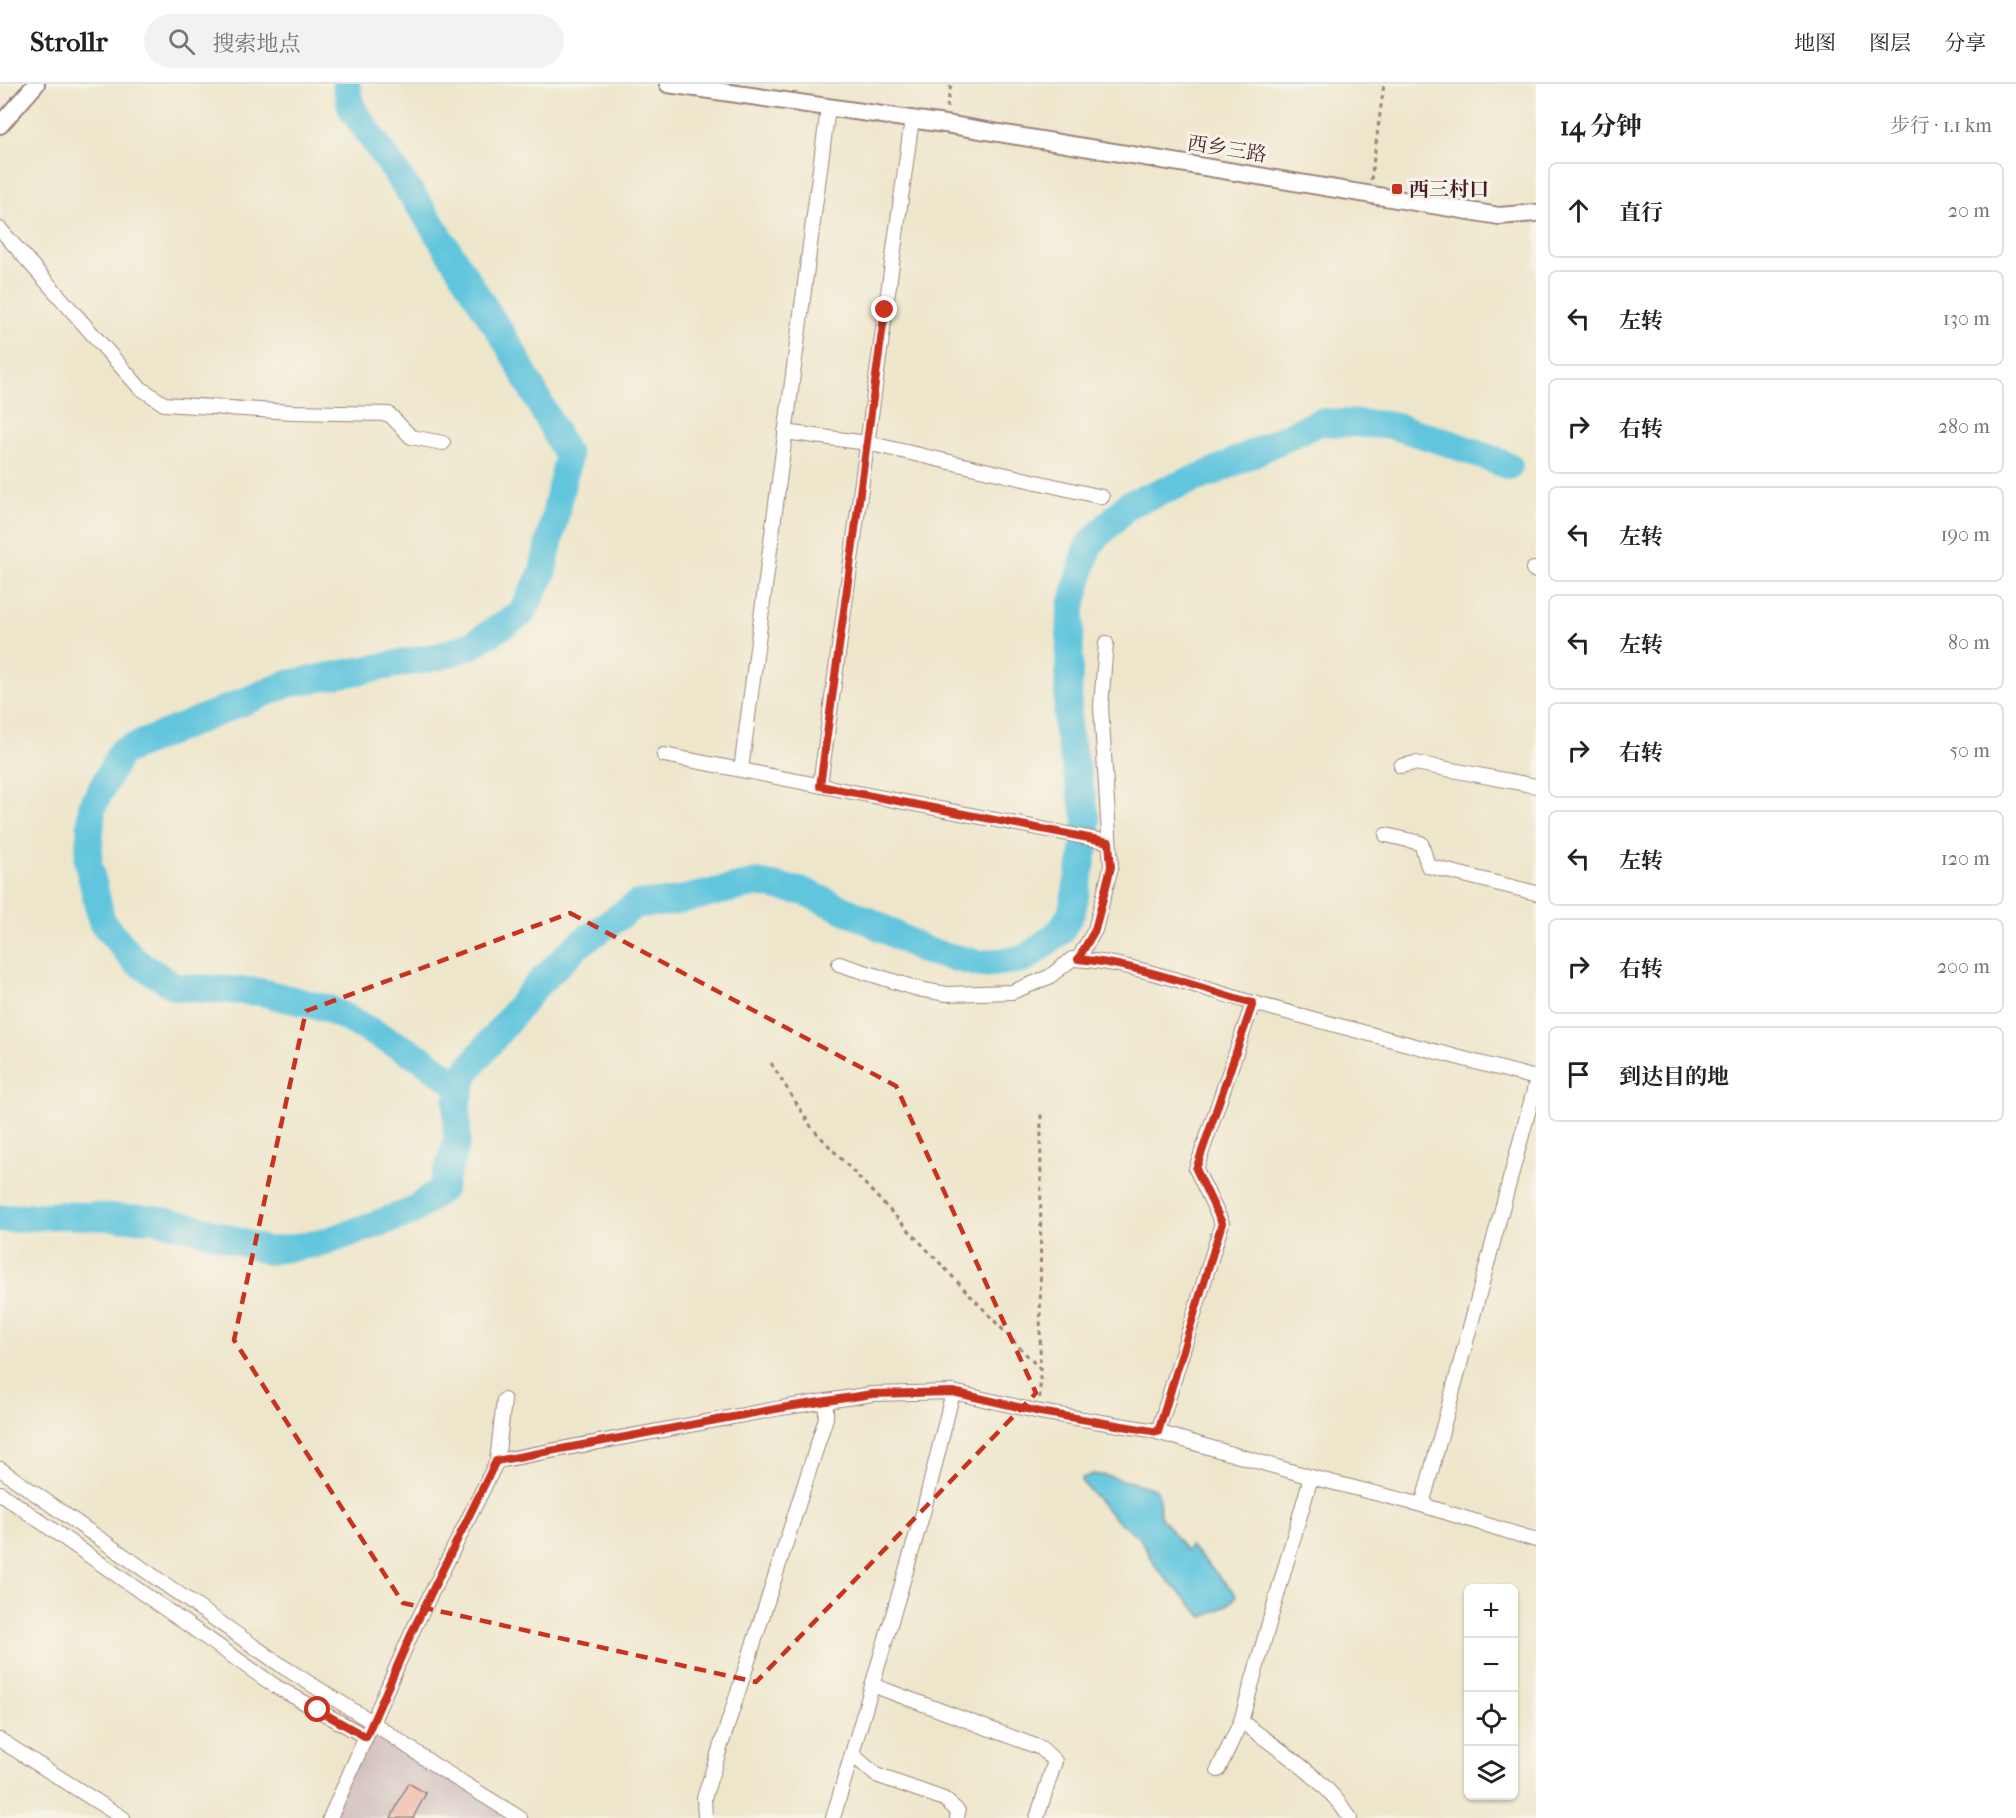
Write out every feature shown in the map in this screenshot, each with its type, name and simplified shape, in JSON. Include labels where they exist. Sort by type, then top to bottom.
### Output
[{"type":"street","points":[[0,125],[36,84]]},
{"type":"street","name":"西乡三路","points":[[668,84],[945,124],[1499,216],[1536,213]]},
{"type":"street","points":[[741,770],[828,108]]},
{"type":"street","points":[[820,786],[912,119]]},
{"type":"street","points":[[0,230],[139,387],[164,404],[293,412],[389,414],[411,438],[443,442]]},
{"type":"street","points":[[785,432],[867,443],[1102,497]]},
{"type":"street","points":[[1078,959],[1095,930],[1111,867],[1101,706],[1106,643]]},
{"type":"street","points":[[664,755],[1109,842]]},
{"type":"street","points":[[1401,766],[1415,763],[1536,786]]},
{"type":"street","points":[[1386,835],[1421,843],[1428,866],[1536,893]]},
{"type":"street","points":[[839,964],[918,989],[947,994],[1012,992],[1049,977],[1072,959],[1097,961],[1536,1078]]},
{"type":"street","points":[[1158,1432],[1222,1223],[1196,1169],[1253,1003]]},
{"type":"street","points":[[1422,1505],[1536,1083]]},
{"type":"street","points":[[496,1461],[781,1408],[872,1394],[953,1392],[1040,1412],[1158,1432],[1311,1477],[1422,1505],[1536,1540]]},
{"type":"street","points":[[833,1818],[923,1513],[953,1392]]},
{"type":"street","points":[[330,1818],[413,1630],[496,1461],[504,1400]]},
{"type":"street","points":[[705,1818],[704,1798],[826,1418],[826,1401]]},
{"type":"street","points":[[0,1468],[285,1668],[520,1818]]},
{"type":"street","points":[[1218,1770],[1241,1721],[1311,1477]]},
{"type":"street","points":[[0,1493],[276,1686],[366,1737]]},
{"type":"street","points":[[872,1685],[1041,1748],[1055,1761],[1037,1818]]},
{"type":"street","points":[[1241,1721],[1321,1783],[1339,1801],[1350,1818]]},
{"type":"street","points":[[0,1740],[123,1818]]},
{"type":"street","points":[[852,1754],[876,1775],[944,1799],[958,1811],[957,1818]]},
{"type":"path","points":[[945,124],[951,84]]},
{"type":"path","points":[[1369,194],[1384,84]]},
{"type":"path","points":[[771,1063],[812,1128],[1040,1369]]},
{"type":"path","points":[[1040,1412],[1041,1113]]},
{"type":"highlighted area","points":[[570,913],[896,1086],[1036,1393],[756,1682],[403,1603],[234,1340],[306,1011]]},
{"type":"shaded area","points":[[372,1722],[520,1818],[330,1818]]},
{"type":"water","points":[[1093,1474],[1157,1489],[1160,1516],[1186,1551],[1190,1546],[1235,1593],[1233,1600],[1221,1609],[1203,1617],[1157,1569],[1139,1537],[1115,1519],[1081,1481],[1082,1478]]},
{"type":"building","points":[[408,1783],[426,1793],[413,1818],[391,1818]]},
{"type":"waterway","points":[[346,84],[352,109],[425,214],[511,349],[568,457],[542,574],[522,613],[472,645],[441,656],[287,684],[121,752],[92,807],[88,862],[102,922],[135,961],[176,987],[261,992],[329,1009],[421,1058],[461,1087]]},
{"type":"waterway","points":[[0,1219],[60,1215],[154,1219],[197,1228],[268,1251],[322,1243],[411,1212],[442,1189],[457,1141],[457,1102],[466,1072],[536,986],[578,945],[637,904],[671,902],[757,883],[805,892],[869,921],[926,951],[981,964],[1025,959],[1061,931],[1072,911],[1084,851],[1087,820],[1067,727],[1071,610],[1088,546],[1129,504],[1213,472],[1319,422],[1390,425],[1449,443],[1509,466]]},
{"type":"place","name":"西三村口","points":[[1397,189]]},
{"type":"route","points":[[318,1710],[366,1737],[413,1630],[496,1461],[781,1408],[872,1394],[953,1392],[1040,1412],[1158,1432],[1222,1223],[1196,1169],[1253,1003],[1148,973],[1078,959],[1095,930],[1111,867],[1109,842],[820,786],[885,310]]}]
